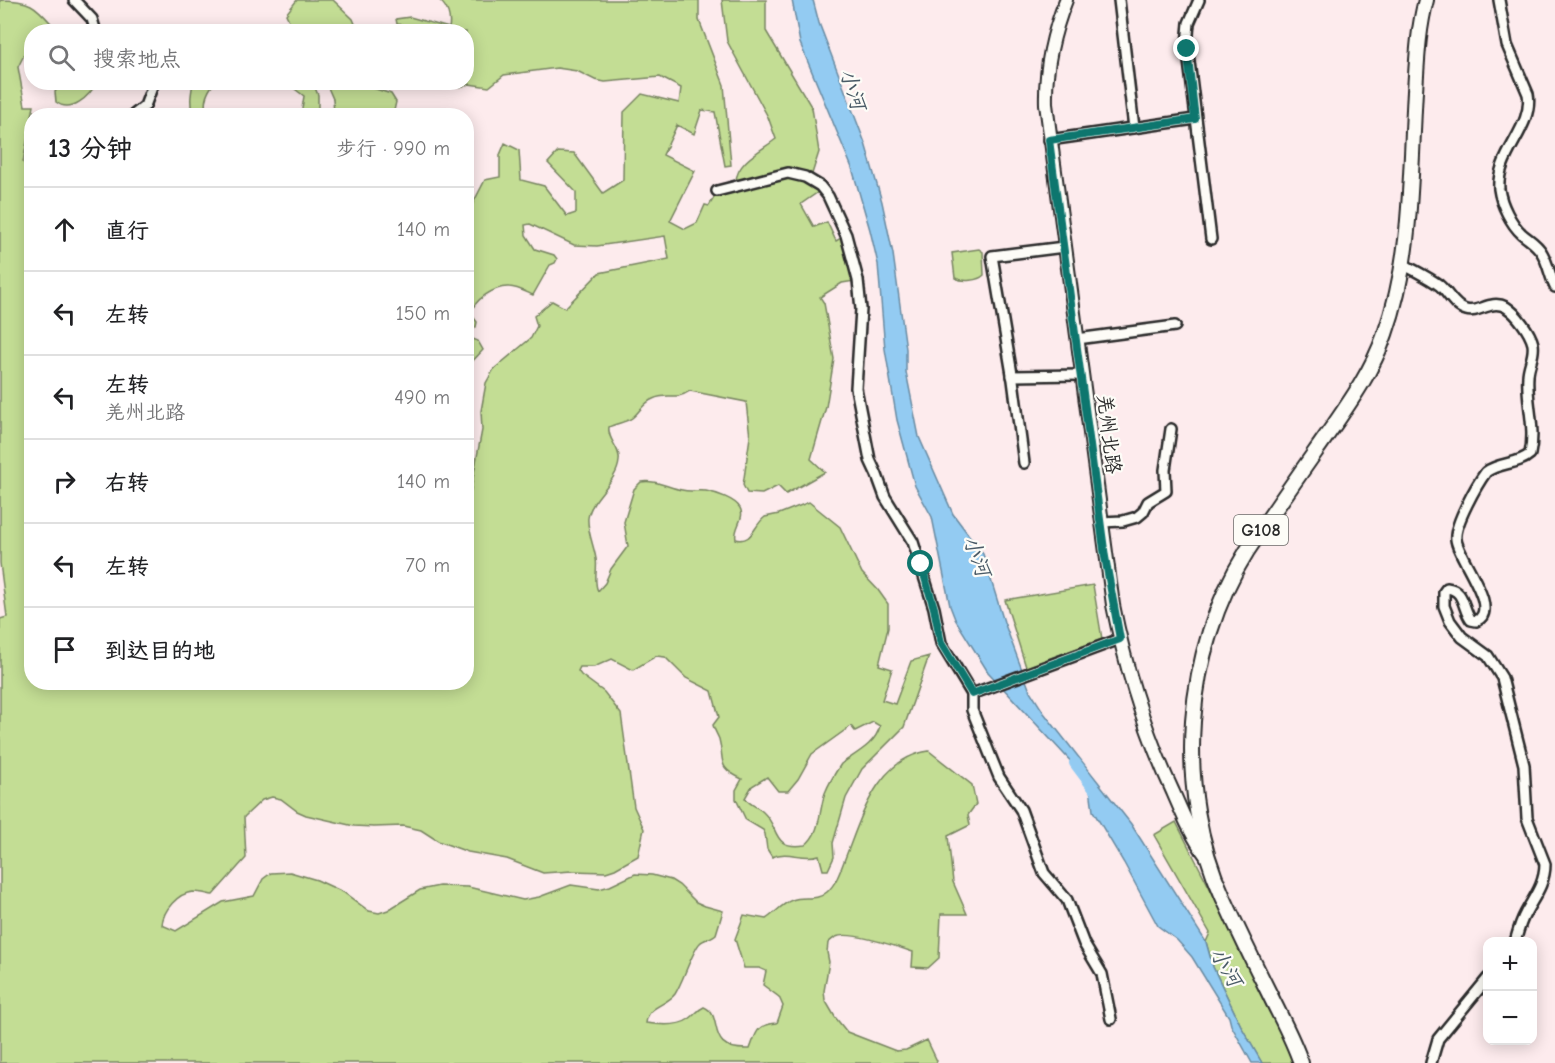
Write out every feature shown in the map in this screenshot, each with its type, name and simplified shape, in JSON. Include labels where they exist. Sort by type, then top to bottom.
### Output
[{"type":"highway","name":"G108","points":[[1301,1063],[1293,1040],[1222,896],[1208,858],[1196,813],[1192,744],[1197,689],[1213,622],[1240,563],[1350,401],[1373,363],[1394,308],[1403,264],[1407,228],[1418,44],[1426,0]]},
{"type":"main road","name":"羌州北路","points":[[1063,1],[1047,72],[1049,140],[1101,522],[1120,639],[1154,751],[1193,838],[1208,858]]},
{"type":"street","points":[[74,0],[92,19],[94,24]]},
{"type":"street","points":[[1119,0],[1134,128]]},
{"type":"street","points":[[1199,0],[1189,23],[1187,60],[1211,239]]},
{"type":"street","points":[[1499,0],[1507,45],[1530,102],[1528,113],[1503,164],[1499,188],[1501,198],[1515,227],[1537,245],[1542,253],[1555,287]]},
{"type":"street","points":[[143,108],[151,90]]},
{"type":"street","points":[[1049,140],[1195,119]]},
{"type":"street","points":[[717,191],[788,173],[805,177],[820,186],[828,196],[846,235],[858,280],[861,309],[856,388],[870,460],[885,497],[913,542],[934,608],[941,643],[975,693],[972,710],[999,777],[1021,810],[1044,873],[1067,900],[1084,944],[1102,974],[1111,1019]]},
{"type":"street","points":[[1024,462],[992,256],[1064,247]]},
{"type":"street","points":[[1403,264],[1439,286],[1466,310],[1471,311],[1491,305],[1507,308],[1527,331],[1533,345],[1528,376],[1533,433],[1530,454],[1526,458],[1495,466],[1486,472],[1456,532],[1459,553],[1482,594],[1484,615],[1476,621],[1471,620],[1461,595],[1452,588],[1447,588],[1444,592],[1447,616],[1455,629],[1488,656],[1502,678],[1524,765],[1527,818],[1545,864],[1541,885],[1521,922],[1516,937]]},
{"type":"street","points":[[1077,339],[1175,327]]},
{"type":"street","points":[[1012,376],[1081,375]]},
{"type":"street","points":[[1101,522],[1124,521],[1137,517],[1143,512],[1148,502],[1166,491],[1165,470],[1171,429]]},
{"type":"street","points":[[975,693],[1120,639]]},
{"type":"street","points":[[1431,1063],[1438,1039],[1483,984]]},
{"type":"green space","points":[[0,0],[27,3],[51,24],[24,24],[24,55],[18,67],[25,106],[34,106],[34,108],[24,108],[23,162],[24,690],[474,690],[474,473],[482,430],[481,411],[486,383],[494,369],[531,338],[537,326],[534,316],[552,301],[565,308],[599,273],[669,259],[665,236],[597,246],[574,245],[530,224],[525,225],[526,235],[535,249],[554,255],[557,259],[555,263],[550,265],[533,295],[515,288],[503,287],[485,295],[474,307],[474,201],[485,180],[500,177],[500,155],[505,143],[519,150],[521,180],[544,186],[567,216],[576,213],[576,192],[548,163],[558,152],[574,153],[603,193],[623,180],[624,112],[642,94],[679,103],[681,88],[660,77],[605,82],[577,71],[557,68],[504,75],[489,87],[474,85],[474,24],[450,24],[445,6],[439,0],[699,0],[699,20],[724,85],[731,165],[725,166],[715,112],[702,110],[694,134],[677,125],[663,155],[695,171],[670,221],[685,229],[697,223],[705,205],[709,206],[715,196],[785,176],[798,176],[821,190],[801,204],[814,227],[827,222],[836,241],[843,237],[855,281],[842,283],[820,297],[824,303],[834,359],[826,407],[811,459],[825,472],[786,494],[778,486],[762,494],[747,493],[743,485],[750,437],[746,402],[690,391],[685,394],[653,399],[632,418],[609,427],[619,461],[614,476],[594,503],[588,518],[596,559],[596,583],[598,591],[628,546],[624,522],[634,489],[641,482],[657,483],[685,491],[706,491],[730,499],[738,505],[741,512],[736,539],[746,539],[765,517],[809,502],[840,527],[862,573],[888,604],[888,628],[879,665],[892,669],[882,700],[895,704],[911,661],[929,656],[904,727],[862,769],[846,798],[833,843],[834,857],[828,870],[823,870],[819,855],[807,857],[784,854],[772,857],[767,849],[763,830],[746,820],[736,799],[736,790],[742,779],[728,771],[723,763],[719,739],[713,725],[719,717],[712,691],[686,678],[665,657],[656,656],[633,670],[612,659],[594,667],[580,667],[578,671],[604,692],[621,714],[634,807],[644,829],[638,856],[606,872],[543,873],[507,859],[468,852],[438,841],[421,830],[403,826],[354,826],[306,815],[281,799],[272,797],[262,800],[244,817],[246,858],[213,895],[193,892],[182,895],[168,908],[162,925],[176,931],[223,902],[254,896],[263,879],[271,873],[290,872],[317,880],[343,892],[369,911],[379,913],[420,890],[439,886],[468,887],[523,900],[539,897],[571,885],[599,889],[635,874],[652,875],[671,880],[696,902],[723,911],[716,934],[697,947],[675,994],[650,1013],[646,1023],[662,1025],[685,1022],[704,1007],[710,1011],[720,1039],[726,1045],[750,1049],[761,1027],[777,1023],[783,1006],[779,997],[763,985],[766,971],[759,968],[744,968],[735,939],[744,915],[766,919],[789,901],[814,898],[827,892],[838,876],[874,791],[897,765],[911,756],[929,751],[972,785],[976,804],[968,815],[970,825],[948,836],[953,882],[967,914],[941,914],[939,958],[928,968],[912,967],[913,952],[862,937],[842,935],[835,937],[828,943],[829,962],[824,991],[825,1000],[847,1032],[896,1051],[906,1050],[927,1040],[937,1061],[936,1063],[0,1063],[0,619],[7,617],[0,563]],"holes":[[[873,722],[880,726],[878,733],[859,752],[841,764],[825,793],[817,828],[805,845],[794,846],[781,841],[764,813],[745,798],[752,786],[767,777],[778,791],[788,791],[798,779],[812,754],[851,726],[855,731]]]},
{"type":"green space","points":[[297,0],[333,0],[353,19],[355,24],[291,24],[286,14]]},
{"type":"green space","points":[[722,0],[766,0],[766,31],[812,108],[819,152],[811,177],[789,170],[736,182],[740,168],[776,139],[768,117],[727,41]]},
{"type":"green space","points":[[410,17],[435,24],[397,24],[396,19]]},
{"type":"green space","points":[[56,90],[91,90],[85,98],[68,106],[56,102]]},
{"type":"green space","points":[[192,90],[209,90],[205,108],[192,108]]},
{"type":"green space","points":[[296,90],[316,90],[318,108],[302,108],[304,96]]},
{"type":"green space","points":[[329,90],[379,90],[391,94],[396,102],[395,108],[334,108]]},
{"type":"green space","points":[[979,249],[983,252],[984,275],[970,280],[955,278],[952,253]]},
{"type":"green space","points":[[474,339],[478,341],[483,350],[474,360]]},
{"type":"green space","points":[[1093,585],[1102,639],[1026,667],[1005,600]]},
{"type":"green space","points":[[1176,822],[1270,1006],[1294,1063],[1262,1063],[1242,1028],[1213,967],[1206,942],[1210,933],[1154,835]]},
{"type":"water","points":[[792,0],[813,0],[819,23],[865,143],[882,202],[893,254],[906,349],[906,372],[919,437],[953,514],[983,554],[1004,622],[1030,691],[1044,713],[1131,824],[1206,942],[1213,967],[1242,1028],[1262,1063],[1252,1063],[1229,1017],[1192,957],[1177,940],[1158,926],[1093,811],[1089,781],[988,672],[955,619],[950,606],[932,517],[915,486],[897,420],[885,349],[878,264],[870,230],[852,168],[800,43]]},
{"type":"waterway","name":"小河","points":[[1075,763],[1099,795]]},
{"type":"route","points":[[921,564],[934,608],[941,643],[972,694],[1120,639],[1105,557],[1049,140],[1195,119],[1187,49]]}]
